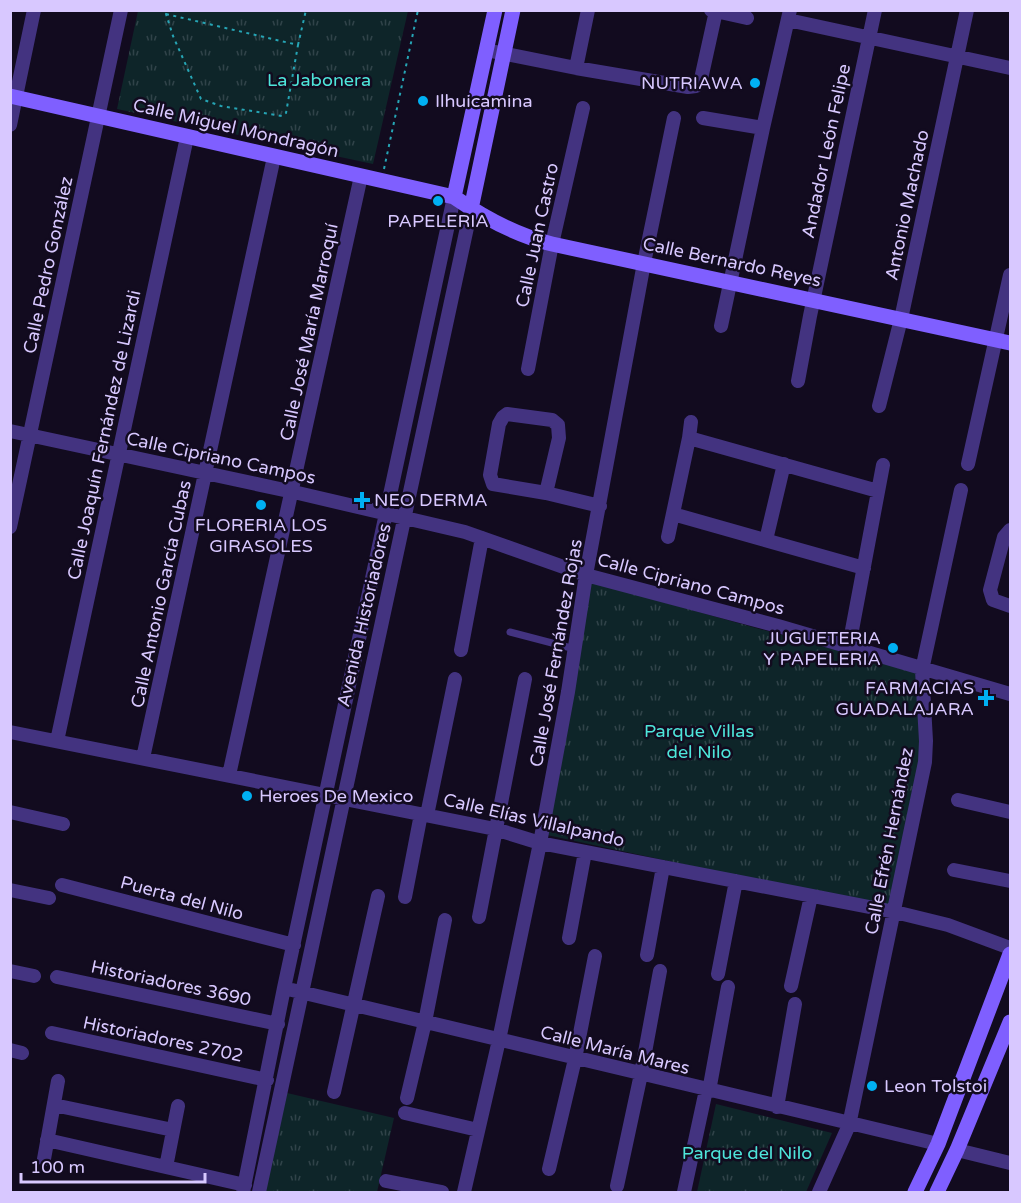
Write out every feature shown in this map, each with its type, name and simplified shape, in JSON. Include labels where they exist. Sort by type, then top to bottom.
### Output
[{"type":"street","points":[[10,124],[34,10]]},
{"type":"street","name":"Calle Pedro González","points":[[10,527],[121,10]]},
{"type":"street","name":"Avenida Historiadores","points":[[244,1189],[284,988],[495,10]]},
{"type":"street","name":"Avenida Historiadores","points":[[259,1192],[343,798],[406,518],[513,10]]},
{"type":"street","points":[[576,68],[588,10]]},
{"type":"street","name":"Andador León Felipe","points":[[798,381],[875,10]]},
{"type":"street","name":"Antonio Machado","points":[[879,406],[901,319],[967,10]]},
{"type":"street","points":[[486,50],[688,87],[696,86],[701,79],[713,11],[747,18]]},
{"type":"street","points":[[721,326],[789,15],[869,37],[1011,68]]},
{"type":"street","name":"Calle Miguel Mondragón","points":[[14,97],[454,197]]},
{"type":"street","name":"Calle Juan Castro","points":[[528,369],[552,244],[583,108]]},
{"type":"street","name":"Calle José Fernández Rojas","points":[[464,1192],[499,1040],[540,843],[586,575],[644,263],[674,118]]},
{"type":"street","points":[[703,118],[763,128]]},
{"type":"street","name":"Calle Joaquín Fernández de Lizardi","points":[[57,741],[187,137]]},
{"type":"street","name":"Calle Antonio García Cubas","points":[[143,758],[274,157]]},
{"type":"street","name":"Calle José María Marroquí","points":[[229,775],[360,176]]},
{"type":"street","name":"Calle Bernardo Reyes","points":[[454,197],[471,209],[535,240],[1003,341]]},
{"type":"street","points":[[968,464],[1003,341],[1011,275]]},
{"type":"street","points":[[546,493],[559,438],[558,425],[552,420],[512,414],[502,417],[490,475],[493,484],[546,493],[600,506]]},
{"type":"street","points":[[668,537],[691,422]]},
{"type":"street","name":"Calle Cipriano Campos","points":[[10,431],[387,513],[482,538],[586,575],[849,646],[1011,694]]},
{"type":"street","points":[[689,438],[878,491]]},
{"type":"street","points":[[766,540],[783,464]]},
{"type":"street","points":[[849,646],[883,465]]},
{"type":"street","name":"Calle Efrén Hernández","points":[[819,1192],[849,1125],[895,912],[926,753],[922,669],[961,490]]},
{"type":"street","points":[[673,514],[864,568]]},
{"type":"street","points":[[1010,531],[1004,537],[990,590],[991,597],[995,601],[1011,606]]},
{"type":"street","points":[[461,650],[482,538]]},
{"type":"street","points":[[405,897],[455,679]]},
{"type":"street","points":[[479,917],[525,679]]},
{"type":"street","name":"Calle Elías Villalpando","points":[[10,732],[424,814],[495,829],[540,843],[895,912],[948,925],[1011,948]]},
{"type":"street","points":[[958,800],[1011,812]]},
{"type":"street","points":[[10,812],[63,824]]},
{"type":"street","points":[[569,938],[585,852]]},
{"type":"street","points":[[647,955],[663,867]]},
{"type":"street","points":[[954,870],[1011,881]]},
{"type":"street","points":[[718,974],[736,881]]},
{"type":"street","name":"Puerta del Nilo","points":[[62,885],[294,945]]},
{"type":"street","points":[[10,890],[49,898]]},
{"type":"street","points":[[334,1092],[378,896]]},
{"type":"street","points":[[791,986],[811,896]]},
{"type":"street","points":[[407,1098],[446,920]]},
{"type":"street","points":[[915,1192],[938,1144],[1011,954]]},
{"type":"street","points":[[549,1169],[575,1059],[595,956]]},
{"type":"street","points":[[10,970],[34,976]]},
{"type":"street","points":[[617,1186],[660,971]]},
{"type":"street","name":"Historiadores 3690","points":[[57,977],[278,1024]]},
{"type":"street","points":[[684,1192],[708,1090],[728,987]]},
{"type":"street","name":"Calle María Mares","points":[[284,988],[849,1125],[938,1144]]},
{"type":"street","points":[[777,1107],[795,1004]]},
{"type":"street","points":[[938,1192],[1011,1022]]},
{"type":"street","name":"Historiadores 2702","points":[[52,1033],[267,1080]]},
{"type":"street","points":[[44,1159],[58,1081]]},
{"type":"street","points":[[54,1105],[173,1130]]},
{"type":"street","points":[[166,1167],[178,1106]]},
{"type":"street","points":[[405,1113],[478,1130]]},
{"type":"street","points":[[47,1140],[166,1167],[244,1189]]},
{"type":"street","points":[[957,1150],[1011,1163]]},
{"type":"street","points":[[386,1181],[442,1192]]},
{"type":"lane","points":[[510,632],[575,649]]},
{"type":"path","points":[[166,14],[169,10]]},
{"type":"path","points":[[166,14],[173,36],[201,99],[220,106],[282,116],[286,113],[306,10]]},
{"type":"path","points":[[381,182],[418,10]]},
{"type":"path","points":[[166,14],[298,45]]},
{"type":"green space","name":"La Jabonera","points":[[138,11],[408,11],[373,164],[117,109]]},
{"type":"green space","name":"Parque Villas del Nilo","points":[[591,582],[918,673],[925,749],[893,909],[547,835]]},
{"type":"green space","points":[[287,1093],[394,1118],[377,1192],[265,1192]]},
{"type":"green space","name":"Parque del Nilo","points":[[716,1104],[832,1133],[806,1192],[697,1192]]},
{"type":"place","name":"NUTRIAWA","points":[[755,83]]},
{"type":"place","name":"Ilhuicamina","points":[[423,101]]},
{"type":"place","name":"PAPELERIA","points":[[438,201]]},
{"type":"place","name":"NEO DERMA","points":[[362,500]]},
{"type":"place","name":"FLORERIA LOS GIRASOLES","points":[[261,505]]},
{"type":"place","name":"JUGUETERIA Y PAPELERIA","points":[[893,648]]},
{"type":"place","name":"FARMACIAS GUADALAJARA","points":[[986,698]]},
{"type":"place","name":"Heroes De Mexico","points":[[247,796]]},
{"type":"place","name":"Leon Tolstoi","points":[[872,1086]]}]
